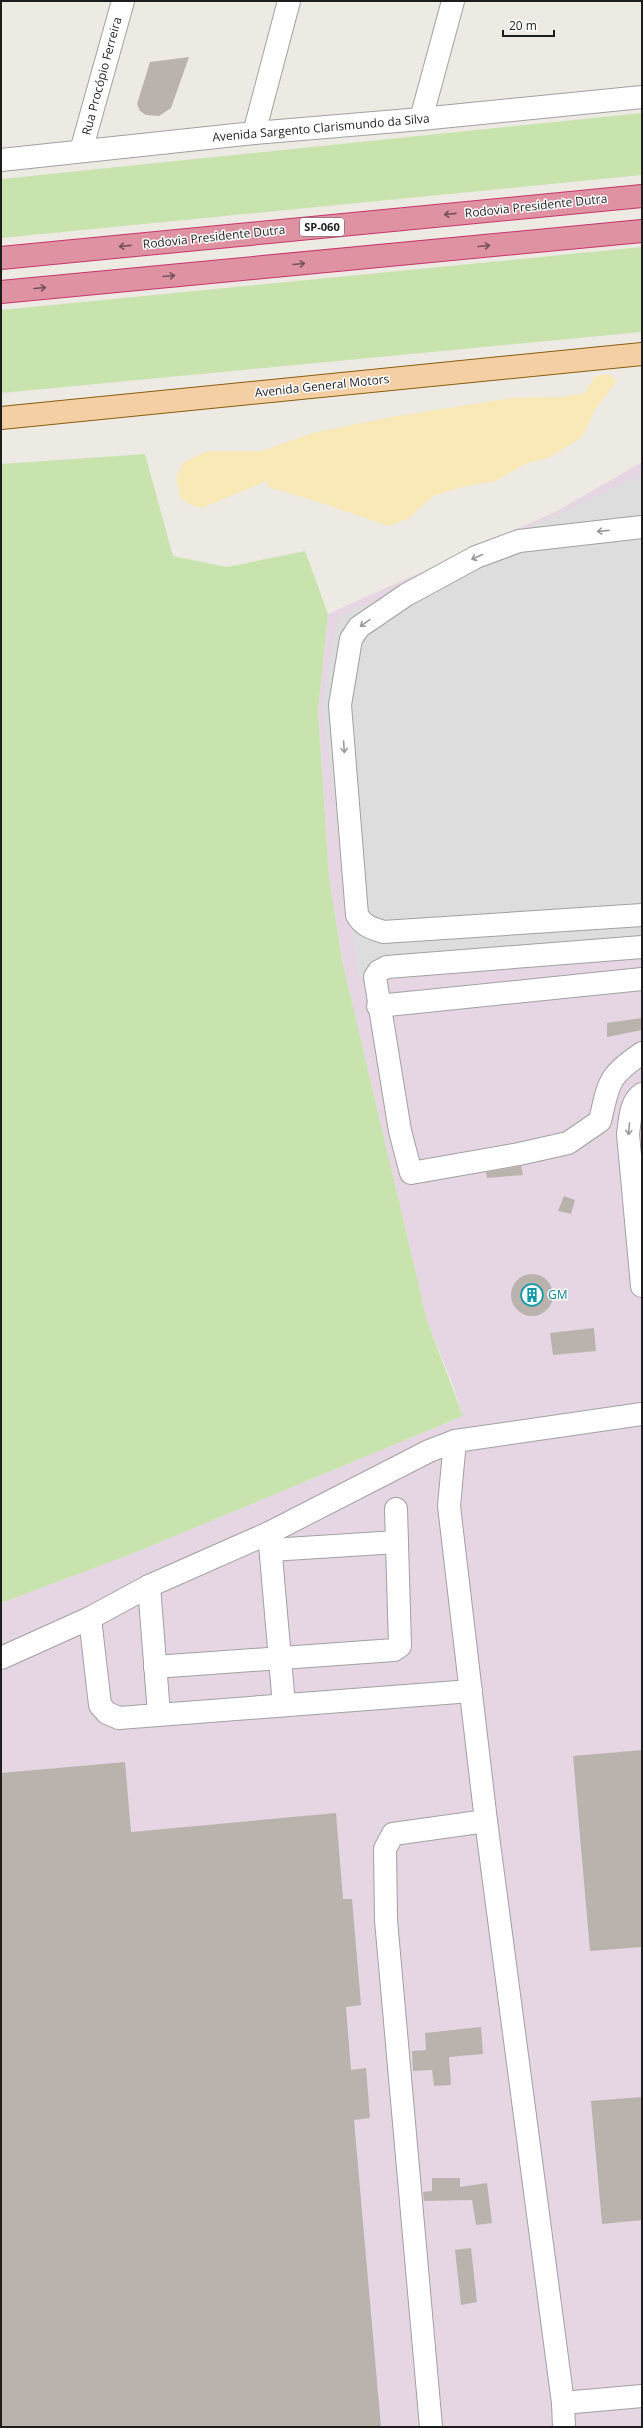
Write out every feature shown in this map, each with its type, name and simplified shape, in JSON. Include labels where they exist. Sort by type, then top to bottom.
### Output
[{"type":"highway","name":"Rodovia Presidente Dutra","points":[[1,258],[642,196]]},
{"type":"highway","points":[[1,292],[642,231]]},
{"type":"main road","name":"Avenida General Motors","points":[[1,418],[642,354]]},
{"type":"street","name":"Rua Procópio Ferreira","points":[[81,152],[123,1]]},
{"type":"street","points":[[254,132],[289,1]]},
{"type":"street","points":[[421,120],[453,1]]},
{"type":"street","name":"Avenida Sargento Clarismundo da Silva","points":[[1,160],[254,132],[421,120],[642,97]]},
{"type":"street","points":[[642,527],[519,540],[476,557],[406,595],[360,627],[351,639],[340,705],[357,915],[361,922],[383,932],[642,915]]},
{"type":"street","points":[[642,947],[387,967],[379,971],[375,977],[378,1006],[400,1131],[409,1172],[414,1173],[568,1143],[600,1121],[608,1085],[616,1073],[642,1053]]},
{"type":"street","points":[[378,1006],[642,979]]},
{"type":"street","points":[[642,1094],[638,1097],[631,1113],[628,1134],[642,1286]]},
{"type":"street","points":[[1,1658],[90,1618],[149,1586],[270,1542],[429,1451],[455,1441],[642,1414]]},
{"type":"street","points":[[455,1441],[449,1506],[486,1821],[563,2403],[564,2427]]},
{"type":"street","points":[[155,1667],[394,1650],[400,1646],[396,1509]]},
{"type":"street","points":[[270,1542],[397,1542]]},
{"type":"street","points":[[270,1542],[284,1705]]},
{"type":"street","points":[[149,1586],[159,1714]]},
{"type":"street","points":[[90,1618],[100,1705],[107,1713],[119,1718],[471,1691]]},
{"type":"street","points":[[431,2427],[386,1920],[385,1849],[393,1834],[486,1821]]},
{"type":"street","points":[[563,2403],[642,2396]]},
{"type":"shaded area","points":[[642,462],[642,2427],[1,2427],[1,1603],[134,1553],[463,1416],[453,1385],[427,1320],[342,960],[329,876],[318,711],[328,614],[557,511]]},
{"type":"shaded area","points":[[642,475],[642,952],[358,977],[322,704],[338,618]]},
{"type":"green space","points":[[642,113],[642,175],[1,238],[1,179]]},
{"type":"green space","points":[[642,247],[642,332],[1,393],[1,310]]},
{"type":"green space","points":[[145,454],[173,556],[227,567],[305,551],[328,614],[318,711],[329,876],[342,960],[427,1320],[463,1416],[134,1553],[1,1603],[1,464]]},
{"type":"sand","points":[[609,374],[617,381],[596,408],[582,437],[550,457],[525,464],[496,481],[462,487],[433,496],[408,519],[388,526],[325,504],[268,487],[267,481],[202,508],[190,505],[180,497],[176,477],[184,462],[208,451],[261,451],[313,433],[391,417],[512,398],[563,397],[585,393],[595,376]]},
{"type":"building","points":[[189,57],[171,108],[159,116],[146,115],[140,111],[137,104],[150,62]]},
{"type":"building","points":[[642,1018],[642,1030],[607,1037],[607,1023]]},
{"type":"building","points":[[521,1166],[523,1175],[487,1178],[486,1172]]},
{"type":"building","points":[[564,1196],[575,1200],[571,1214],[558,1211]]},
{"type":"building","name":"GM","points":[[532,1274],[547,1280],[553,1295],[547,1310],[532,1316],[517,1310],[511,1295],[517,1280]]},
{"type":"building","points":[[594,1328],[596,1351],[553,1355],[550,1333]]},
{"type":"building","points":[[642,1750],[642,1947],[590,1951],[573,1756]]},
{"type":"building","points":[[125,1762],[131,1832],[336,1813],[343,1899],[352,1899],[361,2005],[346,2007],[351,2070],[366,2068],[370,2118],[354,2120],[381,2427],[1,2427],[1,1773]]},
{"type":"building","points":[[481,2027],[483,2054],[449,2057],[451,2085],[434,2086],[432,2070],[413,2071],[412,2051],[426,2050],[425,2033]]},
{"type":"building","points":[[642,2097],[642,2220],[602,2224],[591,2101]]},
{"type":"building","points":[[432,2178],[460,2178],[460,2187],[487,2183],[492,2223],[476,2225],[472,2200],[424,2201],[423,2192],[432,2191]]},
{"type":"building","points":[[471,2248],[477,2302],[461,2305],[455,2250]]},
{"type":"place","name":"GM","points":[[532,1295]]}]
